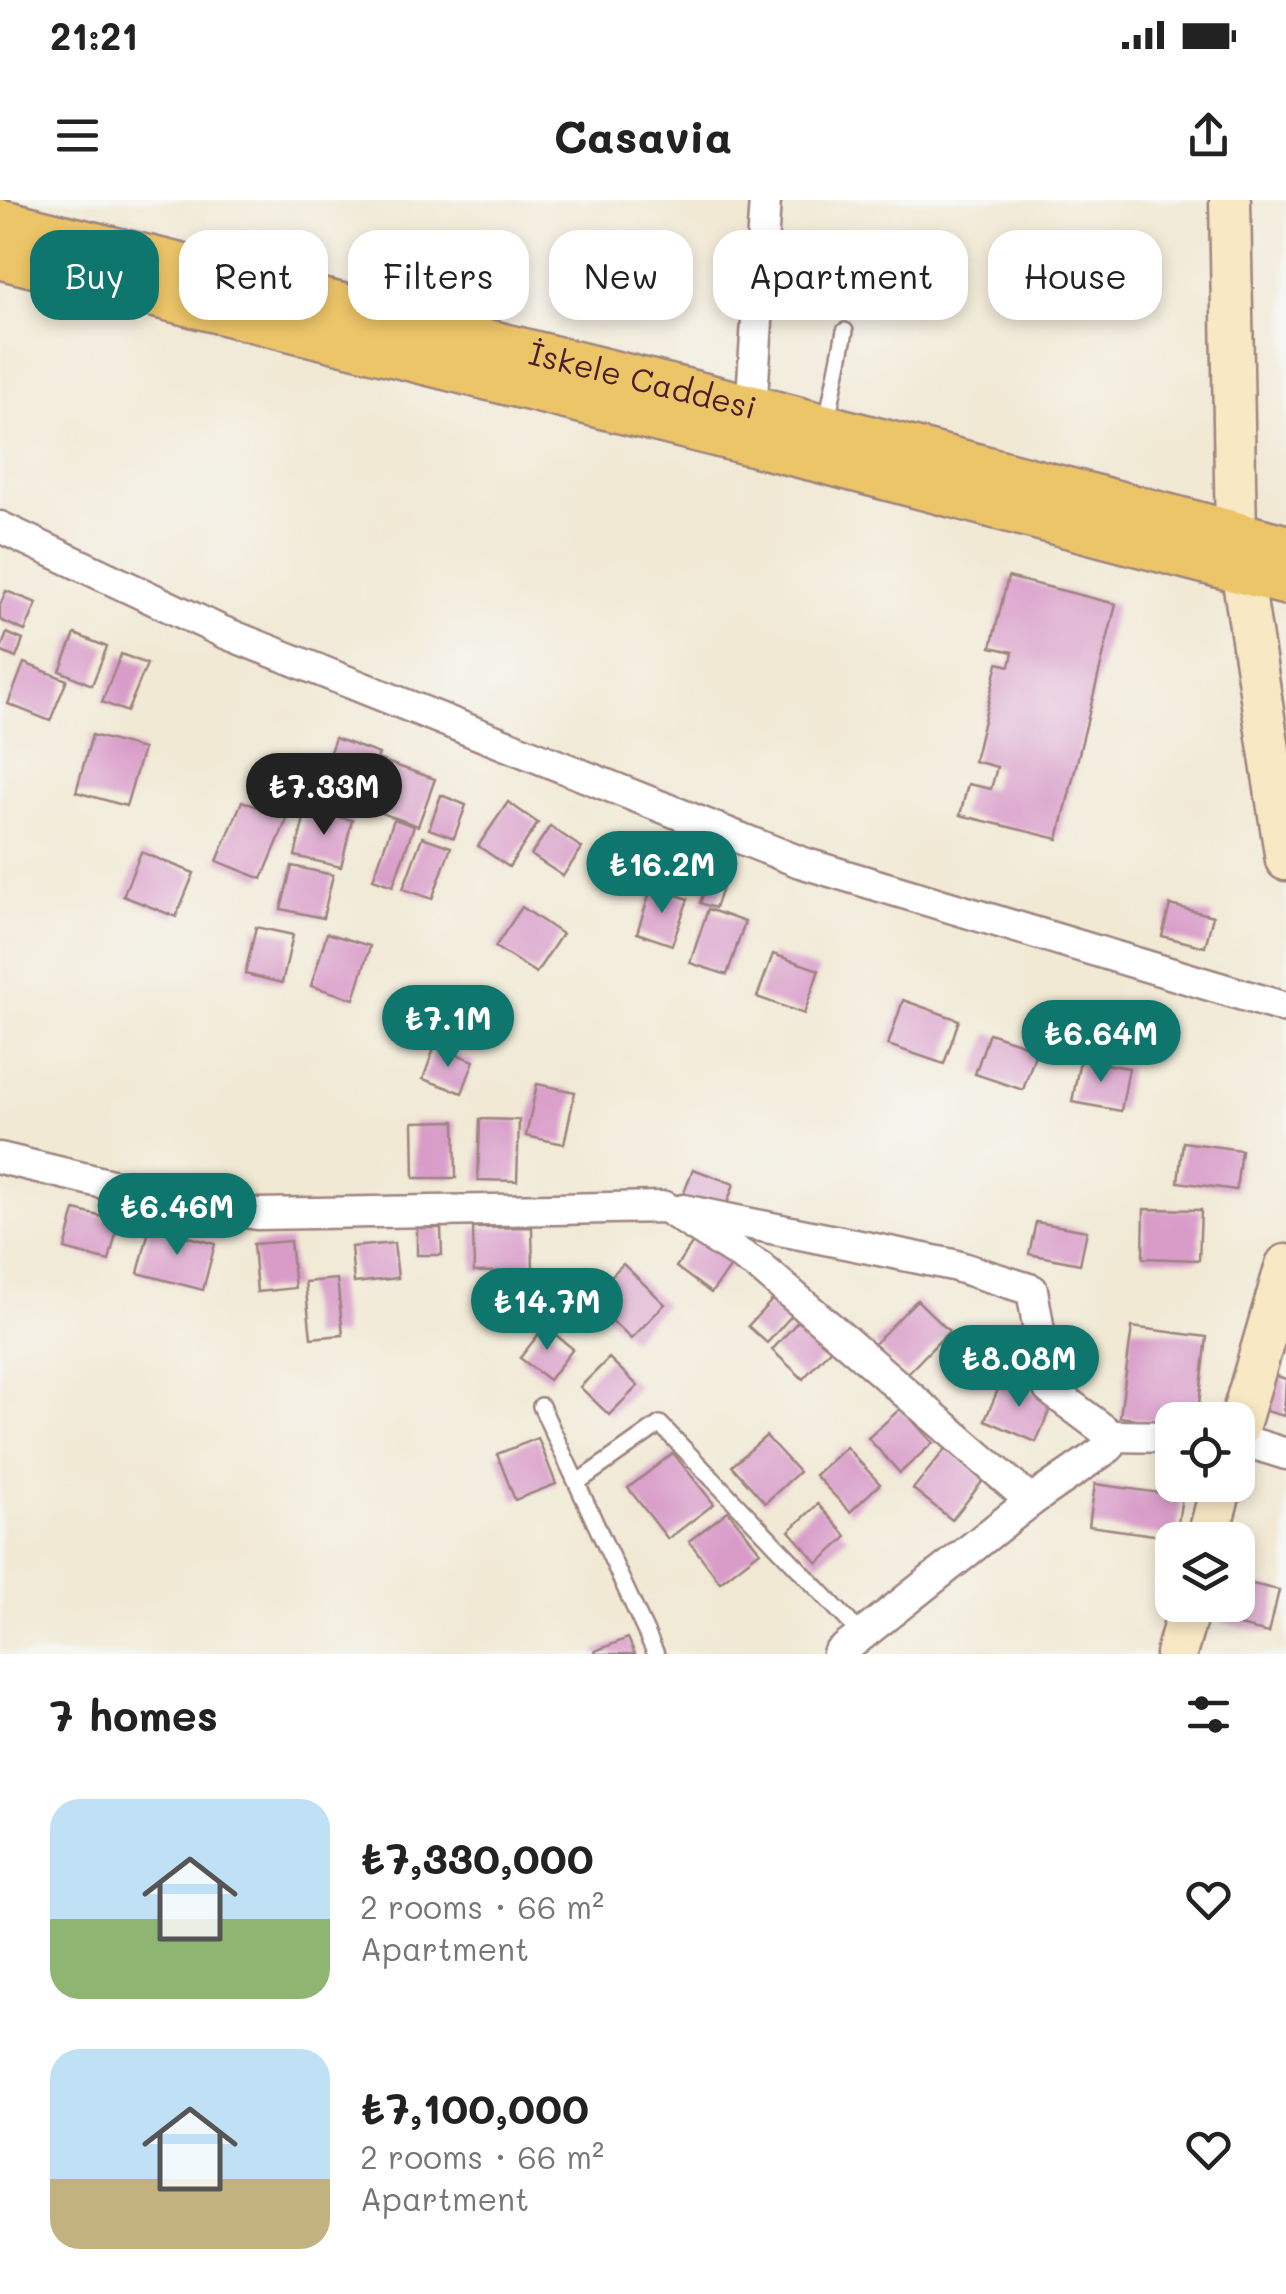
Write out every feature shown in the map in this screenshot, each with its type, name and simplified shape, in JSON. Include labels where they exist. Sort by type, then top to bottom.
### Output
[{"type":"main road","name":"İskele Caddesi","points":[[0,222],[1238,552],[1286,548]]},
{"type":"main road","points":[[0,256],[750,425]]},
{"type":"main road","points":[[1238,552],[1286,582]]},
{"type":"street","points":[[750,425],[765,200]]},
{"type":"street","points":[[1230,200],[1238,552],[1286,860]]},
{"type":"street","points":[[0,527],[223,632],[800,862],[1286,1008]]},
{"type":"street","points":[[0,1158],[148,1194],[258,1214],[665,1207],[953,1264],[1032,1290],[1049,1389],[1112,1436],[1155,1437]]},
{"type":"street","points":[[665,1207],[760,1267],[1032,1502]]},
{"type":"street","points":[[1246,1402],[1286,1265]]},
{"type":"street","points":[[850,1645],[1108,1446],[1112,1436]]},
{"type":"street","points":[[1255,1444],[1286,1454]]},
{"type":"street","points":[[1176,1654],[1185,1622]]},
{"type":"lane","points":[[822,443],[846,331]]},
{"type":"lane","points":[[541,1406],[656,1654]]},
{"type":"lane","points":[[578,1482],[660,1424],[850,1645]]},
{"type":"building","points":[[1008,577],[1116,604],[1058,839],[960,815],[968,784],[991,789],[997,767],[974,761],[998,663],[1010,666],[1013,652],[991,647]]},
{"type":"building","points":[[6,591],[37,603],[25,631],[0,620],[0,605]]},
{"type":"building","points":[[7,633],[23,640],[16,658],[0,651]]},
{"type":"building","points":[[75,634],[107,647],[92,685],[60,671]]},
{"type":"building","points":[[121,654],[147,664],[127,712],[102,702]]},
{"type":"building","points":[[24,663],[67,680],[50,721],[8,704]]},
{"type":"building","points":[[92,735],[143,749],[126,806],[76,792]]},
{"type":"building","points":[[335,738],[379,754],[377,759],[435,779],[418,826],[316,790]]},
{"type":"building","points":[[441,795],[466,805],[454,838],[429,829]]},
{"type":"building","points":[[242,801],[287,819],[262,879],[217,861]]},
{"type":"building","points":[[508,802],[538,823],[509,867],[478,846]]},
{"type":"building","points":[[306,810],[352,820],[341,867],[295,856]]},
{"type":"building","points":[[394,819],[414,826],[393,886],[373,879]]},
{"type":"building","points":[[550,826],[582,848],[563,876],[531,855]]},
{"type":"building","points":[[422,837],[451,847],[432,899],[403,889]]},
{"type":"building","points":[[141,852],[194,873],[176,917],[123,896]]},
{"type":"building","points":[[292,866],[333,875],[323,918],[281,909]]},
{"type":"building","points":[[709,879],[724,883],[715,908],[700,903]]},
{"type":"building","points":[[652,886],[688,899],[672,945],[637,933]]},
{"type":"building","points":[[1170,905],[1213,916],[1205,947],[1162,936]]},
{"type":"building","points":[[522,907],[562,934],[536,973],[495,947]]},
{"type":"building","points":[[708,909],[745,922],[727,975],[690,963]]},
{"type":"building","points":[[256,927],[293,935],[282,983],[245,974]]},
{"type":"building","points":[[327,933],[370,946],[354,999],[311,986]]},
{"type":"building","points":[[773,954],[819,970],[804,1014],[757,997]]},
{"type":"building","points":[[903,1000],[959,1020],[944,1064],[888,1045]]},
{"type":"building","points":[[989,1033],[1037,1049],[1023,1090],[975,1074]]},
{"type":"building","points":[[435,1046],[474,1061],[462,1093],[423,1079]]},
{"type":"building","points":[[1080,1060],[1129,1068],[1121,1111],[1072,1102]]},
{"type":"building","points":[[537,1084],[575,1092],[564,1144],[526,1136]]},
{"type":"building","points":[[480,1119],[519,1120],[517,1181],[478,1180]]},
{"type":"building","points":[[455,1121],[456,1178],[414,1178],[413,1122]]},
{"type":"building","points":[[1183,1142],[1241,1150],[1236,1190],[1178,1182]]},
{"type":"building","points":[[693,1169],[734,1184],[724,1212],[682,1198]]},
{"type":"building","points":[[1144,1209],[1201,1210],[1199,1260],[1143,1258]]},
{"type":"building","points":[[75,1210],[119,1221],[109,1261],[65,1249]]},
{"type":"building","points":[[1036,1222],[1087,1231],[1080,1264],[1029,1254]]},
{"type":"building","points":[[150,1227],[215,1244],[203,1290],[138,1273]]},
{"type":"building","points":[[532,1227],[533,1271],[474,1272],[473,1228]]},
{"type":"building","points":[[417,1228],[441,1228],[442,1255],[417,1255]]},
{"type":"building","points":[[701,1231],[738,1258],[711,1293],[676,1267]]},
{"type":"building","points":[[290,1241],[295,1288],[257,1292],[253,1244]]},
{"type":"building","points":[[394,1243],[398,1278],[354,1283],[351,1247]]},
{"type":"building","points":[[623,1264],[665,1304],[631,1339],[589,1299]]},
{"type":"building","points":[[337,1279],[343,1335],[311,1338],[305,1282]]},
{"type":"building","points":[[775,1297],[793,1314],[767,1343],[748,1326]]},
{"type":"building","points":[[917,1300],[949,1331],[906,1375],[874,1344]]},
{"type":"building","points":[[802,1317],[833,1346],[803,1379],[772,1350]]},
{"type":"building","points":[[545,1326],[573,1349],[549,1380],[520,1358]]},
{"type":"building","points":[[1132,1327],[1207,1337],[1199,1402],[1155,1402],[1155,1422],[1120,1417]]},
{"type":"building","points":[[609,1358],[638,1386],[609,1415],[580,1387]]},
{"type":"building","points":[[1265,1372],[1286,1379],[1284,1416],[1255,1408]]},
{"type":"building","points":[[1003,1378],[1054,1400],[1036,1442],[985,1420]]},
{"type":"building","points":[[901,1408],[933,1443],[900,1473],[868,1438]]},
{"type":"building","points":[[766,1436],[799,1472],[765,1503],[732,1466]]},
{"type":"building","points":[[538,1438],[556,1484],[515,1500],[497,1454]]},
{"type":"building","points":[[846,1447],[880,1484],[850,1512],[815,1475]]},
{"type":"building","points":[[947,1447],[985,1478],[952,1520],[913,1489]]},
{"type":"building","points":[[673,1453],[714,1504],[668,1539],[628,1488]]},
{"type":"building","points":[[1095,1484],[1155,1492],[1155,1502],[1181,1502],[1178,1522],[1155,1522],[1155,1535],[1089,1526]]},
{"type":"building","points":[[818,1504],[847,1537],[818,1563],[789,1531]]},
{"type":"building","points":[[728,1511],[760,1551],[720,1582],[689,1541]]},
{"type":"building","points":[[1255,1585],[1279,1590],[1269,1633],[1222,1622],[1255,1622]]},
{"type":"building","points":[[628,1638],[635,1654],[596,1654],[595,1651]]}]
